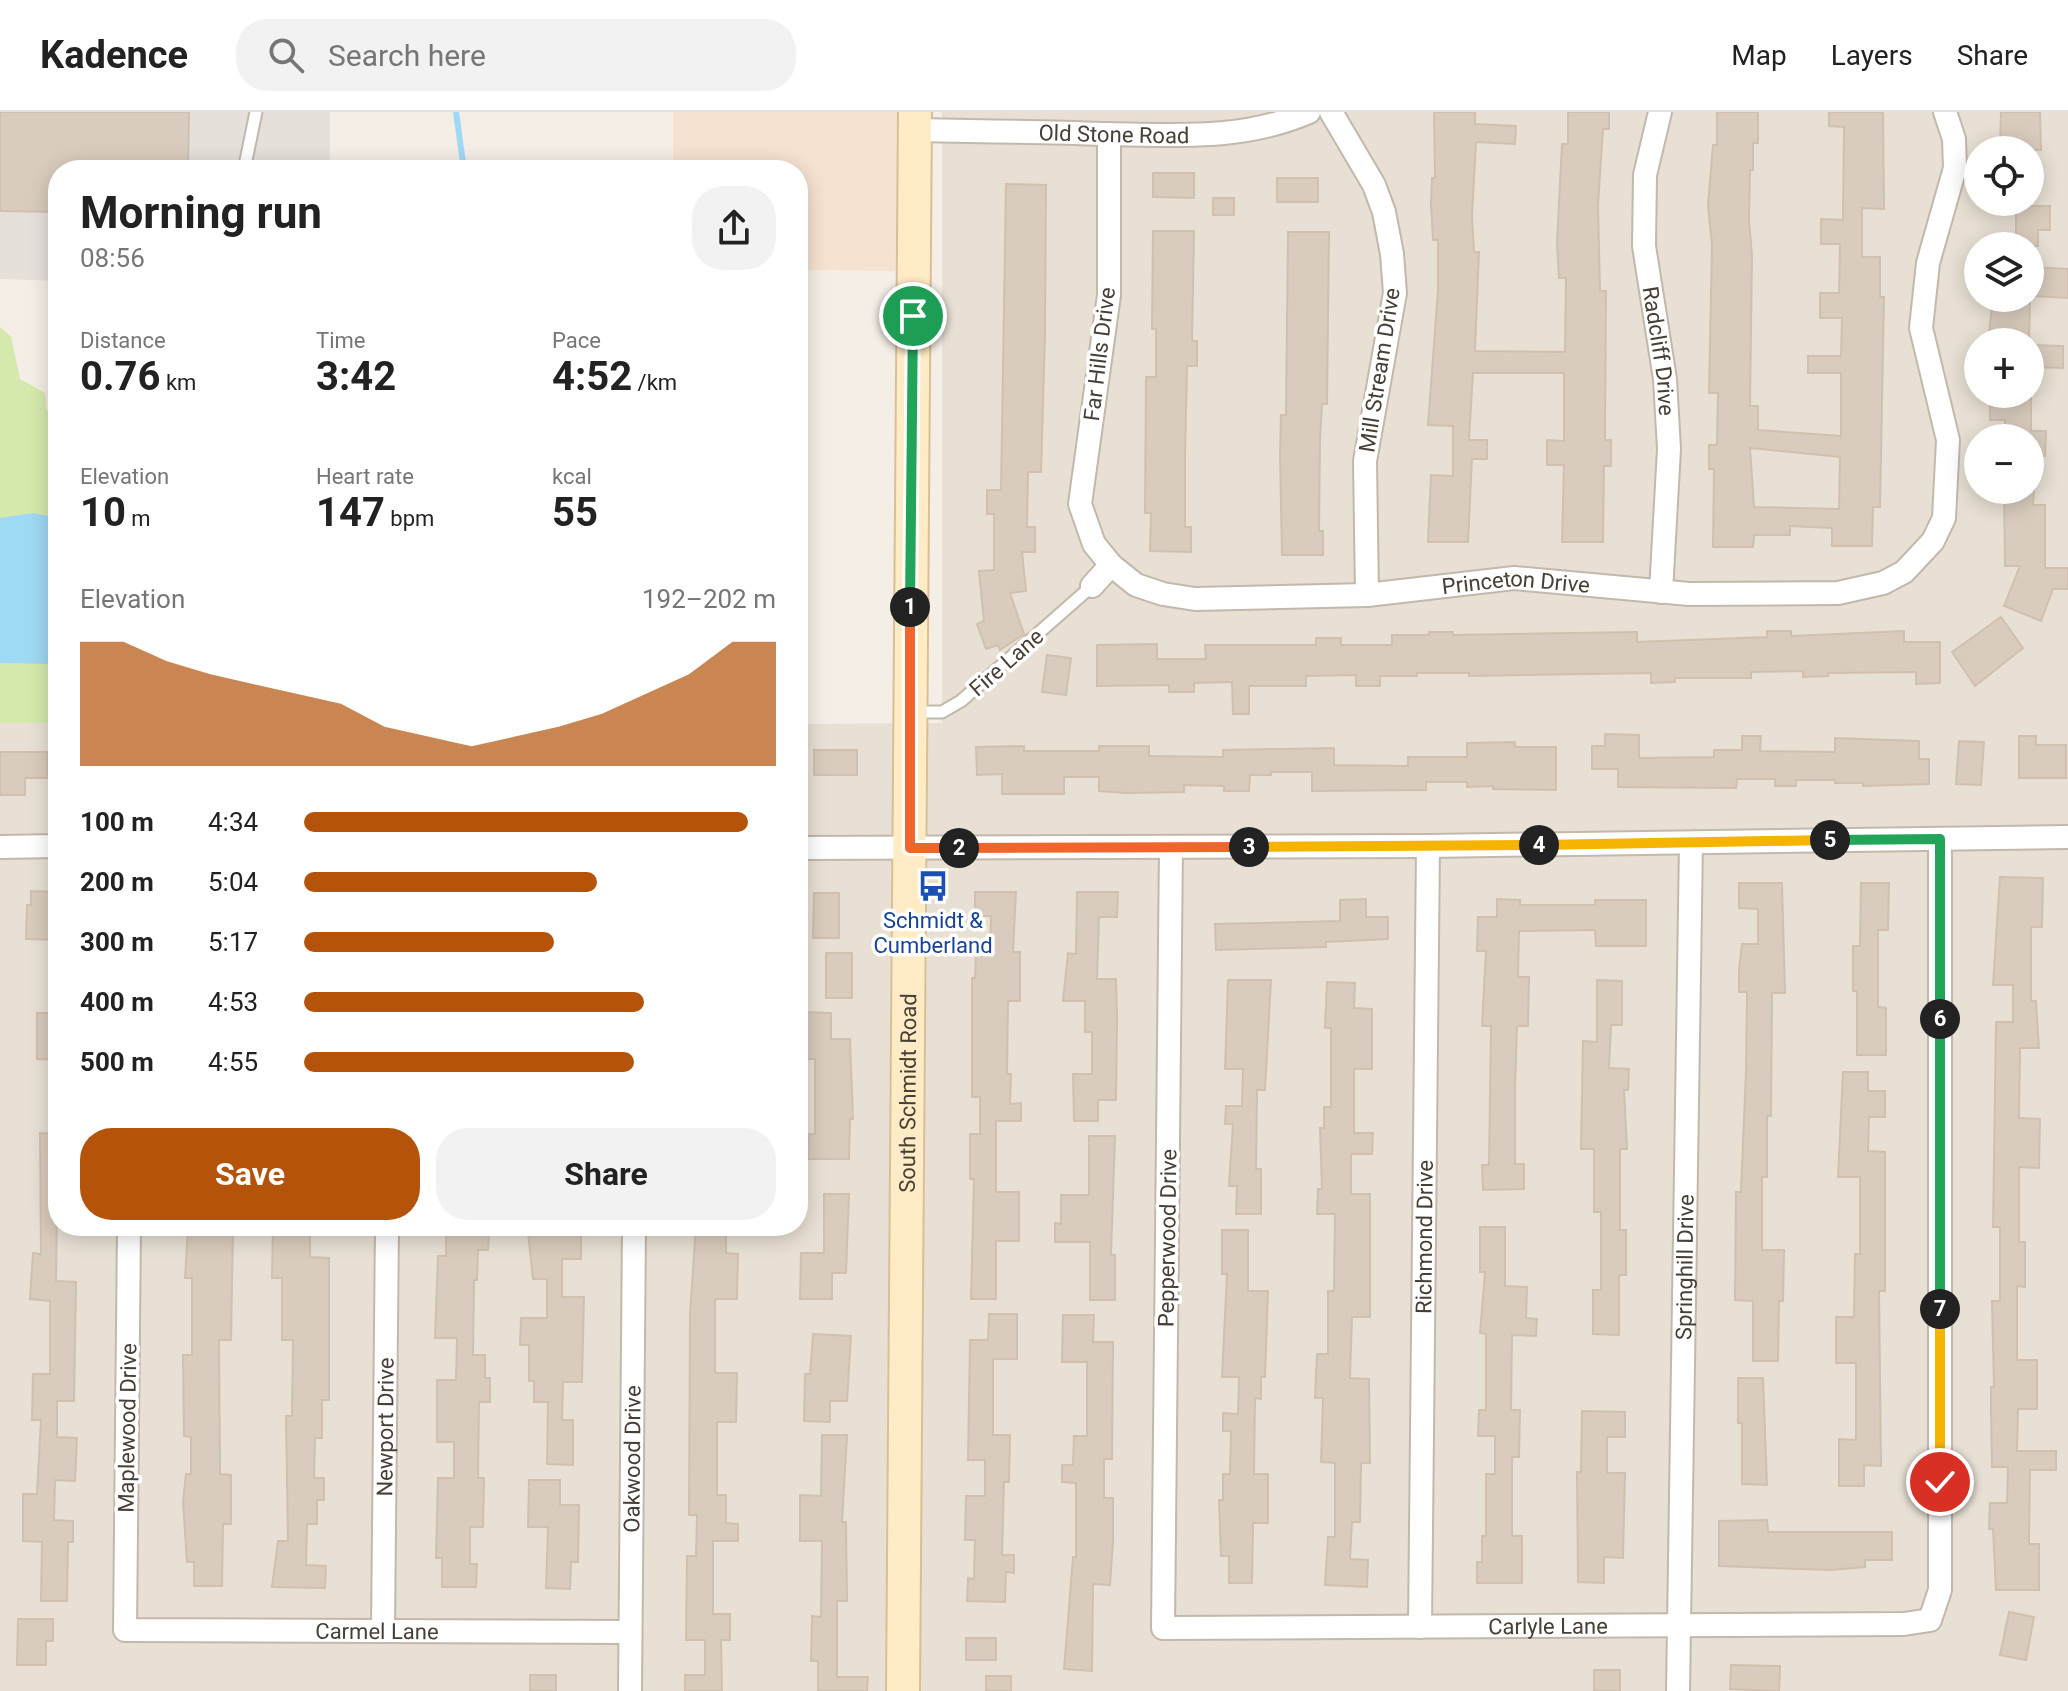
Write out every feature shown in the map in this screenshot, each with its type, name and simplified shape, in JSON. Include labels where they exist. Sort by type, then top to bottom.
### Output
[{"type":"street","name":"Old Stone Road","points":[[914,121],[1182,137],[1235,134],[1278,125],[1309,112]]},
{"type":"street","name":"Mill Stream Drive","points":[[1331,112],[1374,185],[1384,212],[1395,293],[1365,461],[1367,595]]},
{"type":"street","name":"Radcliff Drive","points":[[1660,112],[1645,175],[1644,246],[1665,379],[1669,449],[1661,592]]},
{"type":"street","name":"Princeton Drive","points":[[1111,565],[1136,585],[1163,594],[1195,599],[1367,595],[1514,578],[1661,592],[1838,593],[1883,583],[1920,558],[1933,541],[1944,518],[1948,440],[1921,328],[1928,263],[1955,168],[1954,139],[1945,112]]},
{"type":"street","name":"South Schmidt Road","points":[[903,1691],[914,121]]},
{"type":"street","name":"Far Hills Drive","points":[[1109,134],[1109,295],[1080,496],[1089,535],[1111,565]]},
{"type":"street","points":[[1092,586],[1111,565]]},
{"type":"street","points":[[808,848],[1428,846],[2068,837]]},
{"type":"street","name":"Carlyle Lane","points":[[1163,1628],[1904,1624],[1930,1620],[1940,1590],[1940,839]]},
{"type":"street","name":"Springhill Drive","points":[[1678,1691],[1691,843]]},
{"type":"street","points":[[0,847],[48,846]]},
{"type":"street","name":"Richmond Drive","points":[[1420,1627],[1428,846]]},
{"type":"street","name":"Pepperwood Drive","points":[[1163,1628],[1171,847]]},
{"type":"street","name":"Maplewood Drive","points":[[125,1630],[129,1236]]},
{"type":"street","name":"Newport Drive","points":[[383,1629],[387,1236]]},
{"type":"street","name":"Oakwood Drive","points":[[630,1691],[634,1236]]},
{"type":"street","name":"Carmel Lane","points":[[125,1630],[630,1632]]},
{"type":"lane","points":[[246,160],[256,112]]},
{"type":"lane","name":"Fire Lane","points":[[910,712],[942,712],[961,701],[1092,586]]},
{"type":"shaded area","points":[[0,112],[330,112],[330,160],[48,160],[48,281],[0,279]]},
{"type":"shaded area","points":[[673,112],[906,112],[904,271],[808,270],[808,160],[673,160]]},
{"type":"shaded area","points":[[942,112],[2068,112],[2068,1691],[0,1691],[0,723],[48,723],[48,1236],[808,1236],[808,724],[942,723]]},
{"type":"green space","points":[[0,327],[11,337],[20,379],[45,393],[48,411],[48,723],[0,723]]},
{"type":"water","points":[[33,513],[48,516],[48,664],[0,663],[0,518]]},
{"type":"building","points":[[0,112],[189,112],[188,160],[48,160],[48,212],[0,211]]},
{"type":"building","points":[[1434,112],[1475,112],[1475,124],[1516,126],[1515,144],[1476,142],[1472,216],[1474,252],[1479,252],[1475,351],[1565,352],[1566,278],[1559,278],[1557,242],[1562,144],[1568,144],[1568,112],[1609,112],[1609,129],[1603,129],[1598,205],[1600,291],[1606,291],[1605,440],[1611,440],[1611,466],[1604,466],[1603,542],[1562,542],[1564,465],[1547,465],[1547,440],[1564,441],[1564,373],[1473,373],[1469,440],[1487,440],[1487,459],[1472,459],[1468,542],[1428,542],[1431,475],[1453,476],[1453,426],[1428,425],[1438,290],[1438,240],[1433,240],[1431,203],[1432,178],[1435,178]]},
{"type":"building","points":[[1717,112],[1758,112],[1758,143],[1753,143],[1753,170],[1750,170],[1749,220],[1752,256],[1750,406],[1758,406],[1758,430],[1841,436],[1841,373],[1808,373],[1808,356],[1841,356],[1842,318],[1820,318],[1820,293],[1839,293],[1840,244],[1821,244],[1821,219],[1843,220],[1844,127],[1829,126],[1829,112],[1883,112],[1884,209],[1862,208],[1862,257],[1880,257],[1880,297],[1884,297],[1880,507],[1873,507],[1872,546],[1832,546],[1832,528],[1790,526],[1790,535],[1754,535],[1753,547],[1713,547],[1714,469],[1709,469],[1709,445],[1717,445],[1718,393],[1709,393],[1712,244],[1708,206],[1713,145],[1717,145]],"holes":[[[1750,448],[1840,457],[1839,509],[1754,507]]]},
{"type":"building","points":[[2001,112],[2040,112],[2041,136],[2000,136]]},
{"type":"building","points":[[1153,173],[1194,173],[1194,198],[1153,197]]},
{"type":"building","points":[[1277,178],[1318,178],[1318,202],[1277,202]]},
{"type":"building","points":[[1006,184],[1046,185],[1045,334],[1041,472],[1028,472],[1027,527],[1035,527],[1035,552],[1022,552],[1026,591],[1010,593],[1024,634],[1000,650],[998,645],[986,649],[977,624],[984,621],[979,571],[994,570],[994,514],[987,514],[987,490],[1001,490]]},
{"type":"building","points":[[1213,198],[1234,198],[1234,215],[1213,215]]},
{"type":"building","points":[[2044,206],[2050,206],[2050,230],[2016,232],[2016,216],[2044,216]]},
{"type":"building","points":[[1153,231],[1194,231],[1192,341],[1197,341],[1197,366],[1187,366],[1185,454],[1185,527],[1191,527],[1191,552],[1150,551],[1151,513],[1145,513],[1146,377],[1156,377],[1156,329],[1152,329]]},
{"type":"building","points":[[1288,232],[1329,232],[1327,404],[1322,404],[1320,440],[1319,531],[1323,531],[1323,555],[1282,555],[1280,455],[1281,415],[1286,415]]},
{"type":"building","points":[[2044,268],[2068,269],[2068,298],[2044,297]]},
{"type":"building","points":[[1991,312],[2030,312],[2029,328],[1990,328]]},
{"type":"building","points":[[2044,345],[2063,346],[2063,368],[2044,367]]},
{"type":"building","points":[[1990,408],[2031,408],[2031,424],[2005,424],[2005,420],[1990,420]]},
{"type":"building","points":[[2004,504],[2045,505],[2045,568],[2068,568],[2068,589],[2053,589],[2041,621],[2004,606],[2020,566],[2005,566]]},
{"type":"building","points":[[2001,617],[2023,648],[1975,686],[1952,652]]},
{"type":"building","points":[[1767,631],[1791,631],[1791,636],[1904,631],[1904,642],[1940,642],[1940,683],[1916,684],[1916,672],[1828,673],[1828,676],[1803,677],[1803,671],[1751,672],[1751,678],[1675,678],[1675,682],[1651,683],[1651,673],[1469,676],[1469,673],[1417,673],[1417,676],[1380,676],[1380,686],[1356,686],[1356,675],[1306,676],[1306,686],[1249,686],[1249,714],[1233,714],[1232,682],[1194,683],[1194,692],[1169,692],[1169,685],[1097,686],[1097,645],[1157,644],[1157,659],[1206,659],[1205,645],[1316,645],[1316,638],[1341,638],[1341,645],[1392,645],[1392,635],[1429,635],[1429,632],[1453,632],[1453,635],[1637,632],[1637,642],[1767,637]]},
{"type":"building","points":[[1047,655],[1071,658],[1066,695],[1042,692]]},
{"type":"building","points":[[1605,734],[1639,735],[1639,758],[1714,757],[1714,750],[1742,750],[1742,736],[1761,736],[1760,751],[1835,752],[1835,738],[1919,741],[1919,759],[1929,759],[1929,784],[1863,786],[1863,783],[1835,783],[1835,780],[1796,780],[1796,786],[1775,786],[1775,779],[1737,779],[1736,788],[1618,787],[1618,769],[1592,769],[1592,746],[1605,746]]},
{"type":"building","points":[[2019,736],[2036,736],[2036,745],[2066,745],[2066,778],[2019,778]]},
{"type":"building","points":[[1959,741],[1984,742],[1981,785],[1956,784]]},
{"type":"building","points":[[1515,742],[1515,747],[1556,747],[1556,790],[1493,789],[1493,786],[1467,787],[1467,782],[1426,782],[1426,790],[1312,791],[1312,772],[1271,772],[1271,775],[1250,775],[1249,791],[1224,791],[1224,786],[1184,785],[1184,792],[1099,791],[1099,777],[1064,777],[1064,794],[1002,794],[1002,774],[977,775],[976,747],[1024,746],[1024,751],[1099,751],[1099,746],[1149,746],[1149,756],[1223,757],[1223,750],[1334,748],[1334,765],[1408,766],[1408,757],[1467,757],[1467,743]]},
{"type":"building","points":[[814,750],[857,750],[857,775],[814,775]]},
{"type":"building","points":[[0,752],[47,752],[47,778],[25,778],[25,795],[0,795]]},
{"type":"building","points":[[2000,877],[2043,878],[2042,927],[2031,927],[2031,1001],[2036,1001],[2039,1048],[2020,1048],[2019,1118],[2040,1119],[2039,1168],[2019,1167],[2019,1242],[2025,1242],[2025,1287],[2017,1286],[2017,1360],[2037,1360],[2037,1409],[2018,1409],[2017,1451],[2056,1451],[2056,1470],[2030,1470],[2029,1544],[2039,1544],[2039,1590],[1996,1590],[1993,1529],[1989,1529],[1990,1503],[2007,1503],[2008,1467],[1992,1467],[1991,1409],[1991,1387],[1994,1387],[1992,1301],[2000,1301],[2000,1227],[1993,1227],[1996,1022],[2013,1022],[2013,985],[1993,985]]},
{"type":"building","points":[[1739,883],[1782,883],[1785,993],[1772,993],[1771,1116],[1767,1116],[1767,1177],[1762,1177],[1762,1250],[1784,1250],[1778,1361],[1753,1361],[1753,1301],[1735,1300],[1736,1192],[1741,1192],[1747,992],[1739,992],[1739,970],[1742,944],[1758,944],[1758,909],[1739,908]]},
{"type":"building","points":[[1861,883],[1889,883],[1888,930],[1878,930],[1878,1007],[1886,1008],[1886,1055],[1857,1055],[1853,946],[1860,946]]},
{"type":"building","points":[[31,891],[48,892],[48,940],[26,939],[27,905],[31,905]]},
{"type":"building","points":[[975,892],[1016,892],[1013,952],[1020,952],[1020,1001],[1008,1001],[1007,1074],[1011,1074],[1010,1104],[1021,1103],[1021,1121],[996,1121],[996,1192],[1019,1192],[1019,1241],[996,1241],[996,1299],[971,1299],[974,1179],[970,1179],[970,1134],[980,1134],[980,1097],[972,1097],[972,978],[975,978],[976,952],[990,952],[991,916],[975,916]]},
{"type":"building","points":[[1077,892],[1118,892],[1117,917],[1099,917],[1097,979],[1116,979],[1117,1015],[1116,1100],[1098,1100],[1098,1121],[1074,1121],[1073,1074],[1092,1074],[1092,1032],[1085,1032],[1085,1001],[1063,1001],[1068,953],[1076,954]]},
{"type":"building","points":[[814,893],[839,893],[839,938],[813,938]]},
{"type":"building","points":[[1366,899],[1366,917],[1388,917],[1388,939],[1326,942],[1326,947],[1216,950],[1215,924],[1340,921],[1340,900]]},
{"type":"building","points":[[1497,899],[1520,900],[1520,905],[1595,905],[1595,900],[1646,900],[1646,946],[1596,946],[1595,930],[1519,931],[1518,977],[1529,977],[1528,1026],[1517,1026],[1515,1087],[1515,1164],[1524,1164],[1524,1189],[1483,1190],[1482,1165],[1489,1165],[1491,1026],[1482,1026],[1486,951],[1477,951],[1478,917],[1497,917]]},
{"type":"building","points":[[826,953],[852,953],[852,998],[826,998]]},
{"type":"building","points":[[1228,980],[1271,980],[1265,1090],[1257,1090],[1256,1169],[1261,1169],[1261,1214],[1236,1214],[1237,1186],[1229,1186],[1233,1124],[1225,1124],[1226,1106],[1242,1106],[1243,1069],[1225,1069]]},
{"type":"building","points":[[1597,980],[1622,981],[1622,1025],[1611,1025],[1609,1068],[1629,1069],[1628,1090],[1624,1090],[1627,1149],[1620,1149],[1620,1230],[1626,1230],[1626,1275],[1619,1275],[1619,1335],[1593,1334],[1593,1290],[1601,1290],[1601,1212],[1594,1212],[1594,1149],[1581,1149],[1583,1041],[1597,1042]]},
{"type":"building","points":[[1327,982],[1355,983],[1354,1008],[1372,1009],[1372,1069],[1354,1069],[1354,1133],[1373,1133],[1372,1154],[1351,1154],[1351,1194],[1370,1194],[1370,1317],[1352,1317],[1350,1378],[1369,1379],[1370,1463],[1361,1463],[1360,1522],[1352,1522],[1350,1559],[1368,1560],[1367,1587],[1325,1585],[1328,1537],[1335,1537],[1335,1463],[1321,1462],[1323,1398],[1315,1398],[1317,1354],[1328,1354],[1328,1291],[1334,1291],[1335,1214],[1317,1214],[1318,1189],[1322,1189],[1320,1128],[1324,1128],[1324,1107],[1331,1107],[1331,1028],[1325,1028]]},
{"type":"building","points":[[808,1012],[831,1013],[831,1039],[850,1039],[853,1119],[850,1119],[849,1159],[808,1159],[809,1134],[815,1134],[815,1059],[808,1059]]},
{"type":"building","points":[[37,1013],[48,1013],[48,1060],[37,1059]]},
{"type":"building","points":[[1843,1072],[1868,1072],[1868,1091],[1885,1091],[1885,1117],[1869,1117],[1868,1151],[1885,1152],[1885,1291],[1879,1291],[1881,1466],[1864,1465],[1864,1486],[1839,1486],[1839,1439],[1856,1440],[1856,1363],[1836,1363],[1836,1317],[1854,1317],[1855,1254],[1860,1254],[1860,1177],[1838,1177]]},
{"type":"building","points":[[40,1133],[48,1133],[48,1236],[57,1236],[56,1281],[76,1282],[74,1401],[57,1401],[57,1437],[77,1438],[75,1481],[55,1480],[54,1520],[73,1521],[73,1542],[68,1542],[67,1601],[41,1601],[42,1542],[23,1541],[23,1494],[37,1494],[41,1420],[32,1420],[33,1374],[50,1374],[50,1301],[30,1299],[33,1253],[41,1254]]},
{"type":"building","points":[[1089,1136],[1115,1136],[1111,1255],[1115,1255],[1115,1300],[1090,1300],[1090,1242],[1055,1242],[1055,1223],[1061,1224],[1061,1195],[1089,1195]]},
{"type":"building","points":[[824,1194],[849,1194],[846,1273],[832,1273],[832,1299],[800,1299],[801,1253],[824,1253]]},
{"type":"building","points":[[1480,1227],[1505,1227],[1505,1286],[1527,1287],[1526,1318],[1537,1319],[1536,1336],[1512,1335],[1511,1410],[1520,1410],[1519,1457],[1512,1457],[1512,1536],[1522,1536],[1522,1583],[1477,1583],[1477,1562],[1482,1562],[1482,1536],[1486,1536],[1486,1474],[1495,1474],[1495,1436],[1478,1436],[1479,1410],[1486,1410],[1486,1334],[1480,1333],[1485,1272],[1480,1272]]},
{"type":"building","points":[[1222,1230],[1248,1230],[1248,1291],[1268,1291],[1265,1377],[1261,1377],[1261,1399],[1255,1398],[1254,1474],[1268,1474],[1268,1523],[1253,1523],[1252,1583],[1229,1583],[1229,1556],[1221,1556],[1219,1500],[1223,1500],[1223,1474],[1230,1474],[1231,1431],[1223,1431],[1223,1413],[1238,1414],[1239,1377],[1222,1377],[1227,1274],[1222,1274]]},
{"type":"building","points":[[188,1236],[233,1236],[231,1340],[219,1340],[220,1474],[231,1475],[231,1524],[223,1524],[222,1586],[194,1586],[194,1562],[187,1562],[183,1502],[186,1474],[191,1474],[191,1437],[184,1436],[183,1355],[192,1355],[192,1278],[185,1278]]},
{"type":"building","points":[[273,1236],[310,1236],[310,1257],[329,1258],[329,1400],[322,1400],[322,1438],[315,1438],[314,1478],[324,1478],[324,1500],[317,1500],[317,1524],[307,1524],[306,1565],[326,1566],[325,1588],[272,1587],[278,1541],[288,1541],[286,1416],[292,1416],[293,1340],[282,1340],[282,1278],[272,1278]]},
{"type":"building","points":[[446,1236],[489,1236],[488,1250],[478,1250],[477,1280],[474,1280],[473,1355],[485,1355],[485,1378],[490,1378],[490,1402],[479,1402],[478,1478],[484,1478],[483,1527],[470,1527],[470,1564],[477,1564],[476,1587],[442,1587],[442,1558],[436,1558],[438,1478],[454,1478],[454,1442],[437,1442],[437,1380],[456,1380],[457,1338],[435,1338],[438,1256],[446,1256]]},
{"type":"building","points":[[528,1236],[581,1236],[581,1259],[562,1259],[562,1297],[584,1297],[582,1382],[563,1382],[562,1420],[573,1420],[573,1465],[547,1464],[548,1402],[534,1402],[534,1381],[529,1381],[529,1345],[520,1345],[521,1318],[547,1318],[547,1279],[533,1279]]},
{"type":"building","points":[[695,1236],[726,1236],[726,1253],[738,1254],[737,1299],[715,1299],[715,1373],[737,1373],[736,1422],[717,1422],[717,1495],[726,1495],[726,1523],[738,1524],[738,1541],[713,1541],[713,1614],[730,1614],[730,1640],[721,1640],[722,1691],[685,1691],[685,1675],[705,1675],[705,1640],[686,1640],[687,1556],[696,1556],[697,1515],[689,1515],[690,1314]]},
{"type":"building","points":[[989,1314],[1017,1314],[1017,1359],[993,1359],[993,1435],[1010,1435],[1009,1482],[1004,1482],[1002,1555],[1014,1555],[1014,1573],[1006,1572],[1005,1602],[967,1601],[968,1578],[974,1579],[975,1540],[965,1540],[966,1496],[985,1496],[985,1460],[968,1460],[970,1340],[988,1340]]},
{"type":"building","points":[[1063,1315],[1094,1315],[1093,1342],[1113,1342],[1112,1459],[1104,1459],[1104,1498],[1113,1498],[1113,1541],[1110,1585],[1093,1584],[1092,1671],[1064,1669],[1073,1557],[1076,1557],[1076,1483],[1062,1482],[1062,1465],[1073,1465],[1074,1436],[1087,1436],[1087,1362],[1062,1362]]},
{"type":"building","points":[[813,1334],[851,1336],[847,1401],[830,1401],[830,1422],[804,1421],[805,1374],[810,1374]]},
{"type":"building","points":[[1738,1378],[1763,1378],[1767,1485],[1742,1484]]},
{"type":"building","points":[[1582,1411],[1625,1412],[1625,1437],[1607,1437],[1607,1473],[1625,1473],[1623,1558],[1604,1557],[1604,1583],[1578,1582],[1577,1472],[1581,1472]]},
{"type":"building","points":[[822,1435],[847,1435],[842,1522],[846,1522],[847,1601],[837,1601],[837,1677],[868,1677],[867,1691],[818,1691],[818,1661],[811,1661],[812,1616],[821,1617],[822,1541],[800,1541],[800,1495],[821,1496]]},
{"type":"building","points":[[529,1480],[560,1480],[560,1505],[579,1505],[578,1562],[571,1562],[570,1589],[546,1588],[548,1527],[528,1527]]},
{"type":"building","points":[[1767,1520],[1768,1532],[1892,1532],[1892,1560],[1865,1560],[1865,1567],[1830,1570],[1719,1566],[1719,1521]]},
{"type":"building","points":[[2009,1612],[2034,1617],[2026,1660],[2000,1655]]},
{"type":"building","points":[[18,1619],[53,1619],[53,1641],[46,1641],[46,1665],[17,1665]]},
{"type":"building","points":[[966,1638],[996,1638],[996,1660],[966,1660]]},
{"type":"building","points":[[1731,1665],[1780,1666],[1779,1691],[1730,1689]]},
{"type":"building","points":[[1594,1670],[1620,1670],[1620,1691],[1594,1691]]},
{"type":"building","points":[[530,1675],[556,1675],[556,1691],[530,1691]]},
{"type":"building","points":[[986,1676],[1011,1676],[1011,1691],[986,1691]]},
{"type":"waterway","points":[[456,112],[463,160]]},
{"type":"place","name":"Schmidt & Cumberland","points":[[933,886]]},
{"type":"route","points":[[913,316],[910,848],[1428,846],[1940,839],[1940,1482]]}]
